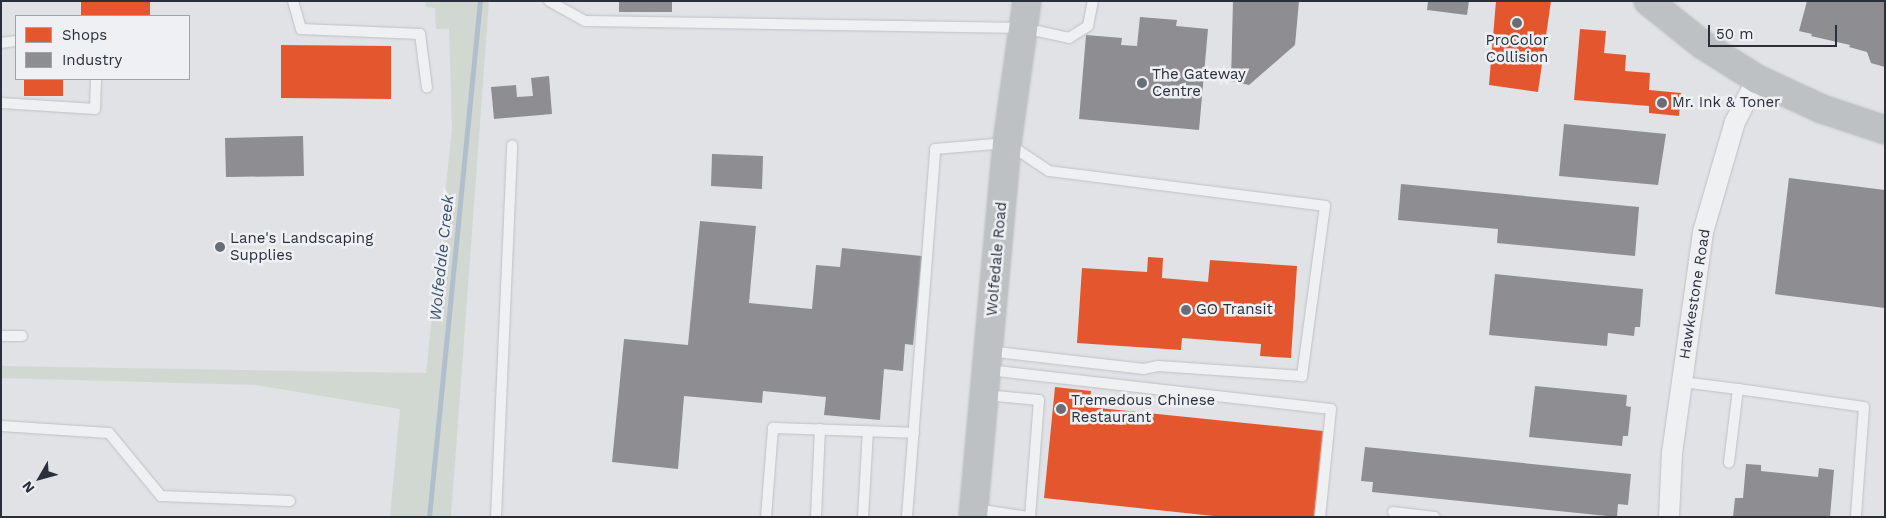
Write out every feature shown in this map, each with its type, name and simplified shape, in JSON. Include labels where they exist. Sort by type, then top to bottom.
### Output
[{"type":"street","name":"Wolfedale Road","points":[[973,513],[1007,143],[1027,1]]},
{"type":"street","points":[[1659,5],[1703,45],[1757,79],[1822,109],[1885,130]]},
{"type":"street","name":"Hawkestone Road","points":[[1669,517],[1672,453],[1703,232],[1735,122],[1757,79]]},
{"type":"lane","points":[[293,1],[301,29],[420,34],[427,88]]},
{"type":"lane","points":[[549,1],[585,22],[1024,28],[1069,38],[1088,26],[1092,1]]},
{"type":"lane","points":[[1,43],[15,41]]},
{"type":"lane","points":[[1,103],[95,109],[96,80]]},
{"type":"lane","points":[[907,517],[935,149],[1007,143],[1049,171],[1325,206],[1302,376],[1158,366],[1144,368],[986,372]]},
{"type":"lane","points":[[496,517],[512,145]]},
{"type":"lane","points":[[1,336],[22,336]]},
{"type":"lane","points":[[973,513],[1028,517],[1039,400],[986,372]]},
{"type":"lane","points":[[986,372],[1331,409],[1320,517]]},
{"type":"lane","points":[[1682,382],[1864,407],[1856,517]]},
{"type":"lane","points":[[1729,462],[1738,389]]},
{"type":"lane","points":[[1,426],[109,433],[161,496],[290,501]]},
{"type":"lane","points":[[766,517],[773,428],[914,433]]},
{"type":"lane","points":[[816,517],[820,430]]},
{"type":"lane","points":[[863,517],[868,431]]},
{"type":"lane","points":[[1392,512],[1435,517]]},
{"type":"shaded area","points":[[425,1],[489,1],[451,517],[390,517],[400,409],[256,385],[1,378],[1,366],[426,373],[452,129],[449,29],[436,29],[435,8],[426,7]]},
{"type":"building: Shops","points":[[81,1],[150,1],[150,15],[81,15]]},
{"type":"building: Shops","points":[[1496,1],[1551,1],[1538,92],[1489,85]]},
{"type":"building: Shops","points":[[1580,29],[1606,31],[1604,53],[1626,55],[1625,71],[1650,73],[1649,90],[1681,93],[1679,116],[1649,113],[1649,106],[1574,100]]},
{"type":"building: Shops","points":[[281,45],[391,46],[391,99],[281,98]]},
{"type":"building: Shops","points":[[24,80],[63,80],[63,96],[24,96]]},
{"type":"building: Shops","name":"GO Transit","points":[[1148,257],[1163,258],[1162,278],[1208,282],[1210,260],[1297,266],[1291,358],[1260,356],[1261,344],[1182,338],[1181,350],[1077,343],[1082,268],[1147,272]]},
{"type":"building: Shops","points":[[1055,387],[1091,391],[1089,407],[1323,431],[1314,517],[1223,517],[1044,498]]},
{"type":"building: Industry","points":[[619,1],[672,1],[672,12],[619,12]]},
{"type":"building: Industry","points":[[1233,1],[1299,1],[1295,45],[1249,85],[1231,81]]},
{"type":"building: Industry","points":[[1428,1],[1469,1],[1467,15],[1427,10]]},
{"type":"building: Industry","points":[[1807,1],[1885,1],[1885,67],[1871,63],[1867,52],[1849,47],[1850,45],[1811,36],[1812,34],[1799,31]]},
{"type":"building: Industry","name":"The Gateway Centre","points":[[1140,17],[1177,20],[1176,26],[1208,29],[1199,130],[1079,119],[1086,35],[1122,38],[1121,45],[1137,46]]},
{"type":"building: Industry","points":[[549,76],[552,114],[494,119],[491,87],[516,85],[517,97],[533,96],[531,78]]},
{"type":"building: Industry","points":[[1564,124],[1666,134],[1658,185],[1559,176]]},
{"type":"building: Industry","points":[[303,136],[304,176],[226,177],[225,138]]},
{"type":"building: Industry","points":[[712,154],[763,156],[762,189],[711,186]]},
{"type":"building: Industry","points":[[1789,178],[1885,190],[1885,308],[1775,294]]},
{"type":"building: Industry","points":[[1401,184],[1639,207],[1635,256],[1497,243],[1498,229],[1398,220]]},
{"type":"building: Industry","points":[[700,221],[756,226],[749,303],[812,309],[816,265],[840,267],[842,248],[922,256],[913,345],[905,344],[903,371],[884,369],[880,420],[824,415],[826,397],[763,391],[762,403],[684,396],[678,469],[612,462],[624,339],[688,345]]},
{"type":"building: Industry","points":[[1495,274],[1643,289],[1640,327],[1635,327],[1634,336],[1608,333],[1607,346],[1489,335]]},
{"type":"building: Industry","points":[[1535,386],[1627,395],[1626,406],[1631,407],[1628,436],[1623,436],[1622,446],[1529,437]]},
{"type":"building: Industry","points":[[1365,447],[1631,474],[1628,505],[1618,504],[1617,517],[1372,492],[1373,482],[1361,481]]},
{"type":"building: Industry","points":[[1746,464],[1761,465],[1761,471],[1818,477],[1819,468],[1834,470],[1830,517],[1733,517],[1735,498],[1743,498]]},
{"type":"waterway","name":"Wolfedale Creek","points":[[429,517],[480,1]]},
{"type":"place","name":"ProColor Collision","points":[[1517,23]]},
{"type":"place","name":"The Gateway Centre","points":[[1142,83]]},
{"type":"place","name":"Mr. Ink & Toner","points":[[1662,103]]},
{"type":"place","name":"Lane's Landscaping Supplies","points":[[220,247]]},
{"type":"place","name":"GO Transit","points":[[1186,310]]},
{"type":"place","name":"Tremedous Chinese Restaurant","points":[[1061,409]]}]
